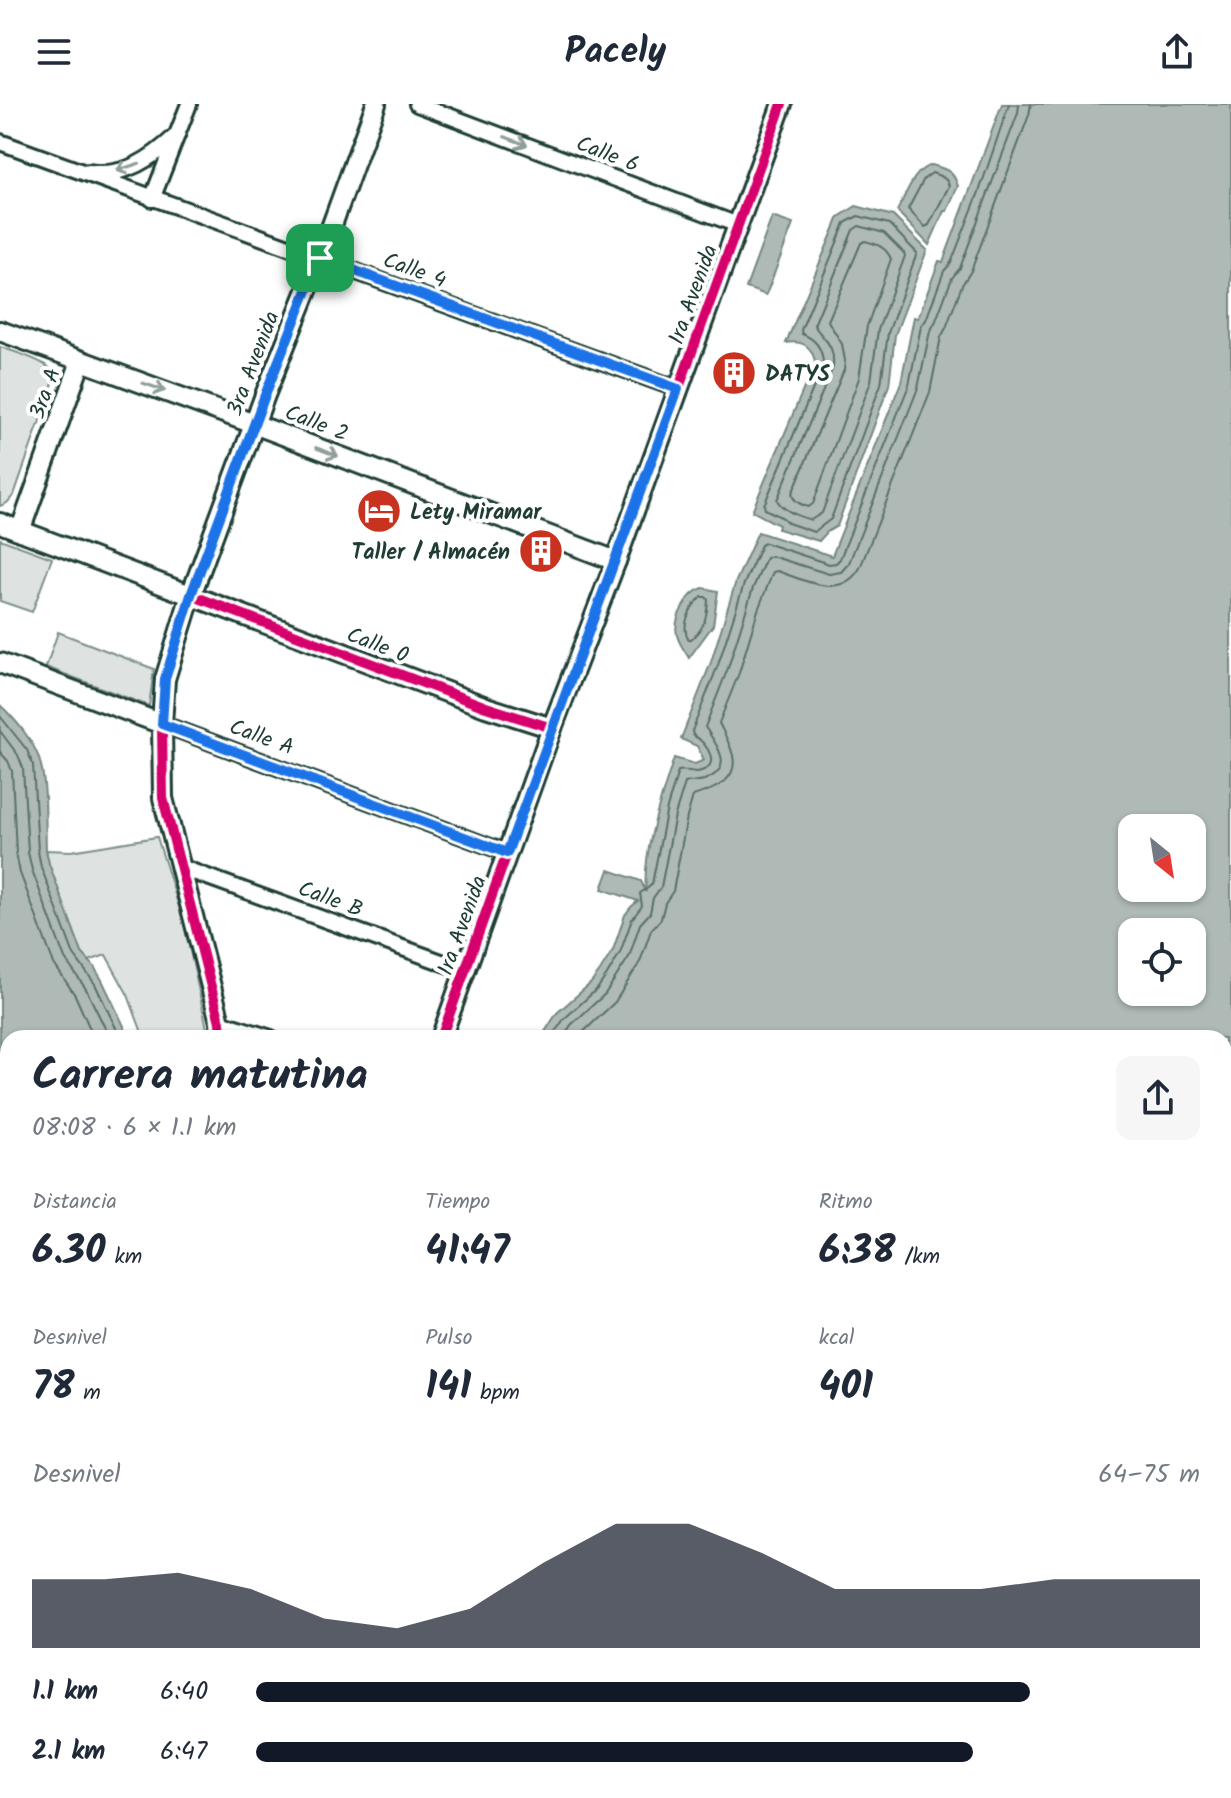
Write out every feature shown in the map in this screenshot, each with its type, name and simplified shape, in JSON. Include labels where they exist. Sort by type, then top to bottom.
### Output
[{"type":"street","points":[[152,199],[189,104]]},
{"type":"street","name":"3ra Avenida","points":[[220,1030],[163,798],[165,679],[191,595],[376,104]]},
{"type":"street","name":"Calle 6","points":[[417,104],[738,225]]},
{"type":"street","name":"1ra Avenida","points":[[444,1030],[782,104]]},
{"type":"street","points":[[69,169],[98,174],[127,169],[154,156],[177,135]]},
{"type":"street","name":"Calle 4","points":[[0,142],[678,389]]},
{"type":"street","name":"Calle 2","points":[[0,331],[616,561]]},
{"type":"street","points":[[44,347],[62,362],[68,373],[70,391]]},
{"type":"street","name":"3ra A","points":[[20,531],[81,361]]},
{"type":"street","points":[[0,521],[17,513],[34,492]]},
{"type":"street","name":"Calle 0","points":[[0,521],[486,707],[552,728]]},
{"type":"street","name":"Calle A","points":[[0,663],[507,853]]},
{"type":"street","name":"Calle B","points":[[180,867],[466,971]]},
{"type":"shaded area","points":[[0,347],[41,362],[52,372],[53,383],[14,495],[0,506]]},
{"type":"shaded area","points":[[0,539],[52,558],[32,612],[0,601]]},
{"type":"shaded area","points":[[58,632],[154,669],[149,706],[46,667]]},
{"type":"shaded area","points":[[157,837],[184,923],[207,1030],[141,1030],[128,995],[106,955],[89,961],[82,953],[46,850],[71,851]]},
{"type":"water","points":[[1002,104],[1231,104],[1231,1030],[546,1030],[557,1013],[600,971],[613,950],[625,915],[638,901],[602,889],[609,870],[641,881],[646,892],[650,842],[674,758],[695,764],[704,760],[697,746],[681,739],[711,662],[736,581],[758,532],[832,556],[901,382],[914,317],[918,318],[939,261],[943,262]]},
{"type":"water","points":[[932,165],[949,171],[958,186],[929,245],[897,211],[915,177]]},
{"type":"water","points":[[856,206],[893,216],[927,250],[895,335],[889,385],[837,526],[819,541],[778,529],[779,525],[752,511],[815,362],[806,345],[786,343],[839,217]]},
{"type":"water","points":[[772,217],[793,224],[766,295],[746,288]]},
{"type":"water","points":[[703,588],[718,591],[713,625],[689,658],[678,638],[677,622],[687,601]]},
{"type":"water","points":[[0,705],[24,731],[37,754],[44,782],[49,864],[82,953],[102,980],[124,1030],[0,1030]]},
{"type":"cycle path","points":[[444,1030],[782,104]]},
{"type":"cycle path","points":[[220,1030],[163,798],[165,679],[191,595],[486,707],[552,728]]},
{"type":"place","name":"DATYS","points":[[734,373]]},
{"type":"place","name":"Lety Miramar","points":[[379,511]]},
{"type":"place","name":"Taller / Almacén","points":[[541,551]]},
{"type":"route","points":[[320,258],[678,389],[507,853],[162,724],[165,679],[191,595],[320,258]]}]
